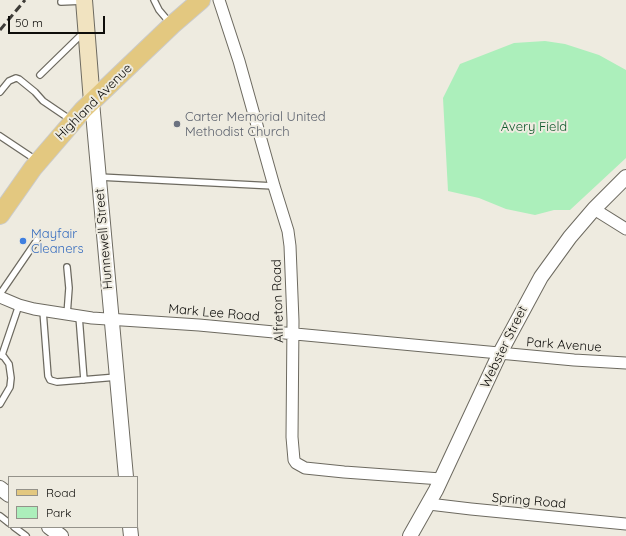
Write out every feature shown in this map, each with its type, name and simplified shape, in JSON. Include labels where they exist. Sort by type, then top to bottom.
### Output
[{"type":"main road","name":"Hunnewell Street","points":[[84,0],[92,102]]},
{"type":"main road","name":"Highland Avenue","points":[[0,215],[38,162],[73,122],[172,25],[201,0]]},
{"type":"street","name":"Alfreton Road","points":[[219,0],[239,61],[288,231],[290,246],[293,335],[292,444],[293,456],[296,463],[304,468],[441,479]]},
{"type":"street","name":"Hunnewell Street","points":[[92,102],[126,476]]},
{"type":"street","name":"Webster Street","points":[[410,536],[429,504],[500,353],[541,277],[570,237],[594,209],[626,177]]},
{"type":"street","points":[[594,209],[626,229]]},
{"type":"street","name":"Mark Lee Road","points":[[0,295],[19,305],[67,315],[199,325],[293,335],[500,353]]},
{"type":"street","name":"Park Avenue","points":[[500,353],[626,363]]},
{"type":"street","points":[[0,488],[8,494]]},
{"type":"street","name":"Spring Road","points":[[429,504],[626,524]]},
{"type":"lane","points":[[61,2],[84,0]]},
{"type":"lane","points":[[154,0],[158,10],[172,25]]},
{"type":"lane","points":[[40,75],[86,30]]},
{"type":"lane","points":[[0,92],[9,81],[16,78],[19,79],[35,92],[43,101],[73,122]]},
{"type":"lane","points":[[0,136],[38,162]]},
{"type":"lane","points":[[98,176],[274,186]]},
{"type":"lane","points":[[0,295],[36,240]]},
{"type":"lane","points":[[67,267],[70,288],[67,315]]},
{"type":"lane","points":[[0,404],[6,395],[10,382],[9,364],[6,358],[1,355],[19,305]]},
{"type":"lane","points":[[43,311],[49,378],[53,382],[117,377]]},
{"type":"lane","points":[[79,316],[84,380]]},
{"type":"lane","points":[[0,516],[8,522]]},
{"type":"lane","points":[[15,528],[26,536]]},
{"type":"green space","name":"Avery Field","points":[[545,41],[565,44],[599,55],[626,70],[626,158],[570,210],[554,210],[535,215],[506,209],[479,198],[448,191],[443,98],[460,64],[514,43]]},
{"type":"railway","points":[[0,30],[25,0]]},
{"type":"place","name":"Carter Memorial United Methodist Church","points":[[177,124]]},
{"type":"place","name":"Mayfair Cleaners","points":[[23,241]]}]
